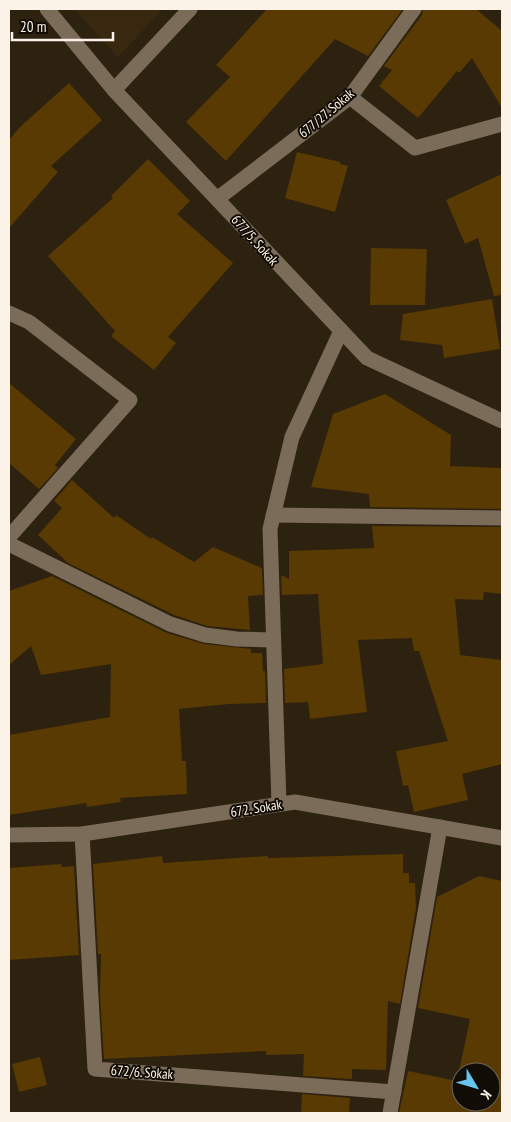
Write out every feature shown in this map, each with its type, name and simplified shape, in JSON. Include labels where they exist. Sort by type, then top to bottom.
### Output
[{"type":"street","name":"677/5. Sokak","points":[[47,9],[114,90],[312,302],[367,358],[501,418]]},
{"type":"street","points":[[114,90],[190,9]]},
{"type":"street","name":"677/27. Sokak","points":[[217,199],[350,97],[414,9]]},
{"type":"street","points":[[350,97],[415,148],[502,124]]},
{"type":"street","points":[[9,313],[29,322],[130,400],[9,537]]},
{"type":"street","points":[[278,804],[270,529],[292,437],[341,331]]},
{"type":"street","points":[[273,515],[502,518]]},
{"type":"street","points":[[9,544],[170,624],[205,635],[236,639],[273,640]]},
{"type":"street","name":"672. Sokak","points":[[9,835],[82,834],[294,802],[502,838]]},
{"type":"street","points":[[390,1113],[440,827]]},
{"type":"street","name":"672/6. Sokak","points":[[82,834],[95,1069],[394,1092]]},
{"type":"shaded area","points":[[74,9],[163,9],[118,57]]},
{"type":"building","points":[[267,9],[403,9],[368,56],[335,39],[226,161],[186,122],[230,77],[216,65]]},
{"type":"building","points":[[423,9],[476,9],[502,31],[502,108],[472,58],[459,73],[457,71],[418,118],[379,86],[392,70],[384,66],[422,15]]},
{"type":"building","points":[[69,83],[102,120],[51,166],[58,172],[9,228],[9,140],[20,127]]},
{"type":"building","points":[[297,152],[340,162],[340,164],[348,166],[335,212],[285,198]]},
{"type":"building","points":[[148,159],[190,201],[177,214],[233,263],[168,337],[176,343],[154,370],[111,336],[115,331],[48,256],[113,198],[111,196]]},
{"type":"building","points":[[502,174],[502,295],[494,296],[478,238],[465,244],[446,200]]},
{"type":"building","points":[[371,248],[427,249],[425,305],[370,305]]},
{"type":"building","points":[[492,299],[500,349],[444,358],[442,345],[400,340],[403,314]]},
{"type":"building","points":[[9,383],[76,439],[55,465],[58,468],[39,489],[9,463]]},
{"type":"building","points":[[385,394],[451,435],[450,466],[502,468],[502,509],[370,507],[369,494],[311,487],[333,414]]},
{"type":"building","points":[[72,480],[114,518],[116,515],[151,539],[152,537],[194,562],[213,547],[262,568],[263,595],[248,596],[250,630],[207,626],[174,615],[68,563],[38,535],[62,508],[54,501]]},
{"type":"building","points":[[372,526],[502,527],[502,594],[484,592],[483,600],[455,599],[460,655],[502,660],[502,764],[462,774],[468,800],[414,812],[408,785],[403,786],[396,751],[448,741],[419,651],[414,651],[412,638],[358,640],[367,712],[310,719],[308,702],[285,703],[284,669],[323,664],[318,594],[282,595],[281,575],[289,579],[289,551],[374,548]]},
{"type":"building","points":[[52,576],[167,633],[204,644],[251,649],[251,653],[262,653],[263,671],[265,671],[266,703],[229,704],[179,709],[182,761],[186,761],[187,794],[120,798],[121,802],[87,807],[86,803],[9,815],[9,735],[110,717],[111,664],[41,675],[31,646],[9,665],[9,591]]},
{"type":"building","points":[[403,854],[403,873],[409,873],[409,883],[415,883],[416,908],[400,1004],[388,1001],[386,1070],[352,1069],[352,1079],[303,1076],[304,1054],[266,1055],[266,1051],[104,1059],[100,997],[101,954],[98,954],[93,864],[162,856],[163,863],[268,856],[268,858]]},
{"type":"building","points":[[61,864],[62,867],[74,866],[79,955],[9,960],[9,868]]},
{"type":"building","points":[[479,876],[502,881],[502,1113],[399,1113],[408,1071],[451,1080],[451,1112],[501,1112],[501,1062],[461,1062],[470,1019],[418,1008],[437,897]]},
{"type":"building","points":[[40,1057],[47,1085],[19,1092],[12,1064]]},
{"type":"building","points":[[302,1094],[350,1098],[349,1113],[301,1113]]}]
